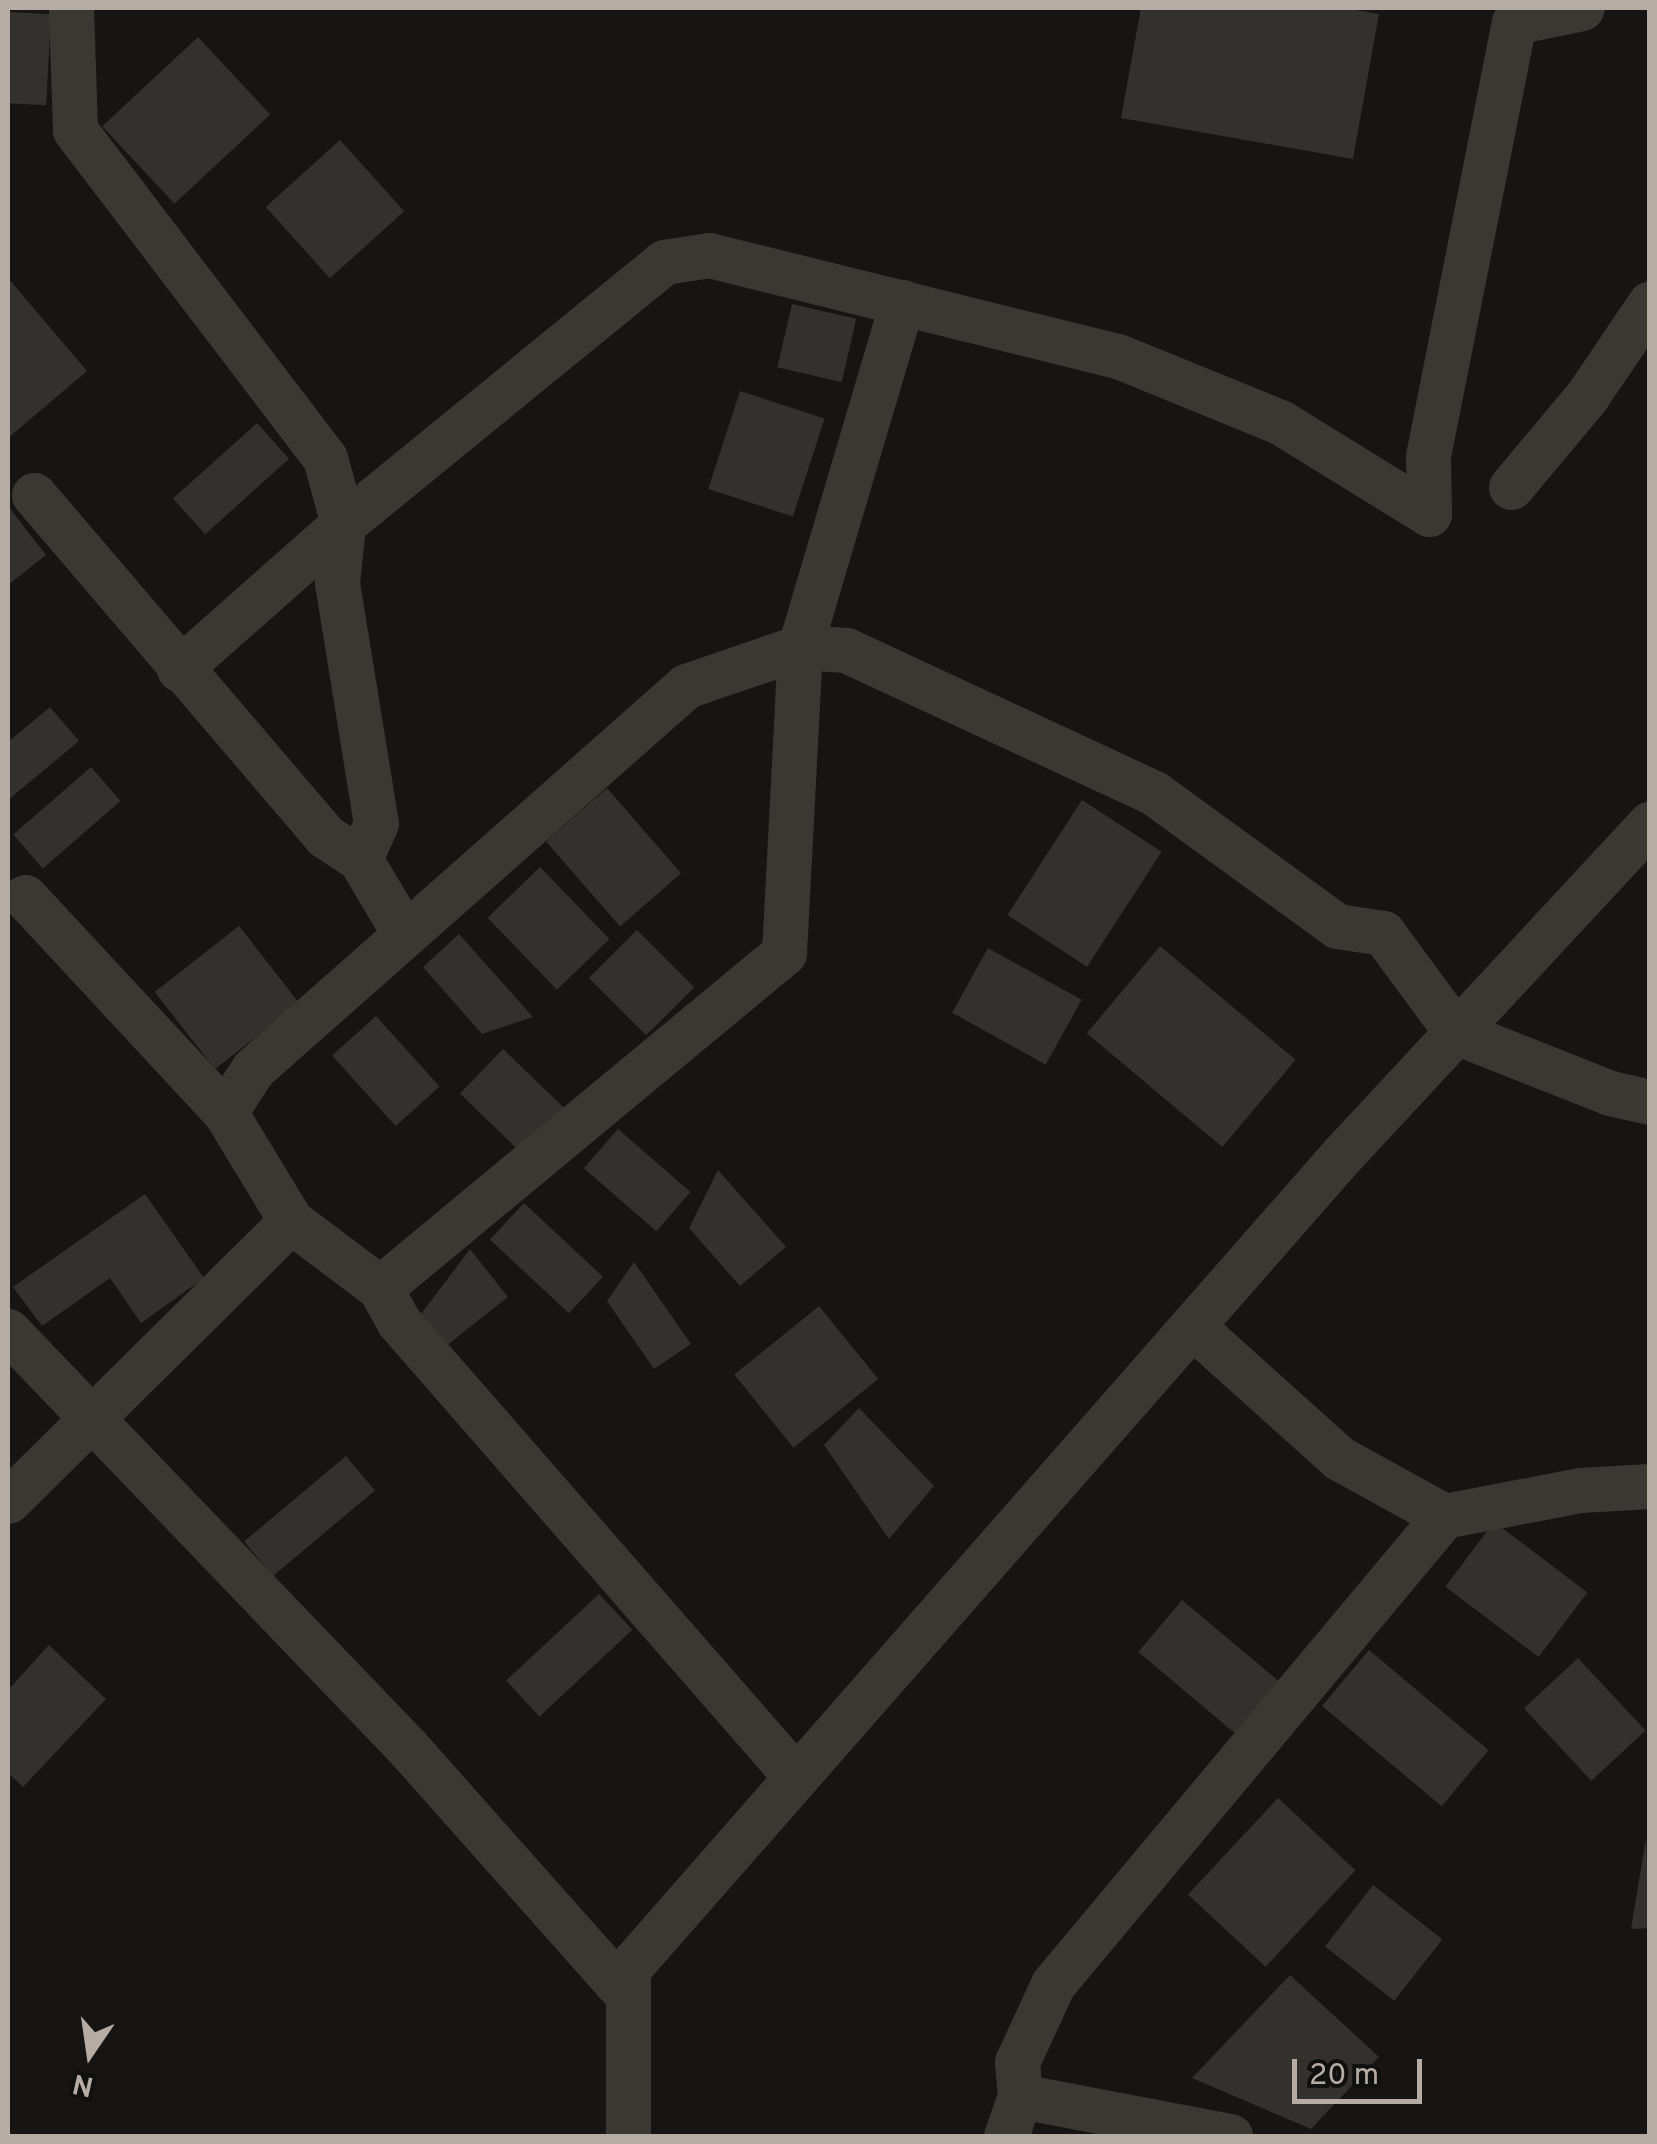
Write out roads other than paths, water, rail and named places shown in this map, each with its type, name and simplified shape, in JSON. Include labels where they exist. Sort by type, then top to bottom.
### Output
[{"type":"street","points":[[71,8],[76,130],[325,458],[343,524],[337,584],[376,823],[360,859]]},
{"type":"street","points":[[180,669],[343,524],[664,262],[709,255],[1118,356],[1280,422],[1429,514],[1428,456],[1514,22],[1582,8]]},
{"type":"street","points":[[380,1288],[784,953],[800,647],[902,302]]},
{"type":"street","points":[[1511,487],[1587,396],[1650,303]]},
{"type":"street","points":[[34,495],[325,836],[360,859],[404,934]]},
{"type":"street","points":[[225,1112],[253,1068],[686,686],[800,647],[846,650],[1154,794],[1338,926],[1383,933],[1456,1032],[1610,1093],[1650,1102]]},
{"type":"street","points":[[628,2136],[628,1969],[1192,1326],[1649,824]]},
{"type":"street","points":[[25,897],[225,1112],[291,1221],[380,1288],[398,1321],[796,1777]]},
{"type":"street","points":[[8,1501],[291,1221]]},
{"type":"street","points":[[1192,1326],[1340,1458],[1444,1516]]},
{"type":"street","points":[[8,1330],[408,1748],[627,1995]]},
{"type":"street","points":[[1230,2136],[1013,2116],[1017,2062],[1053,1984],[1444,1516],[1580,1490],[1650,1486]]}]
